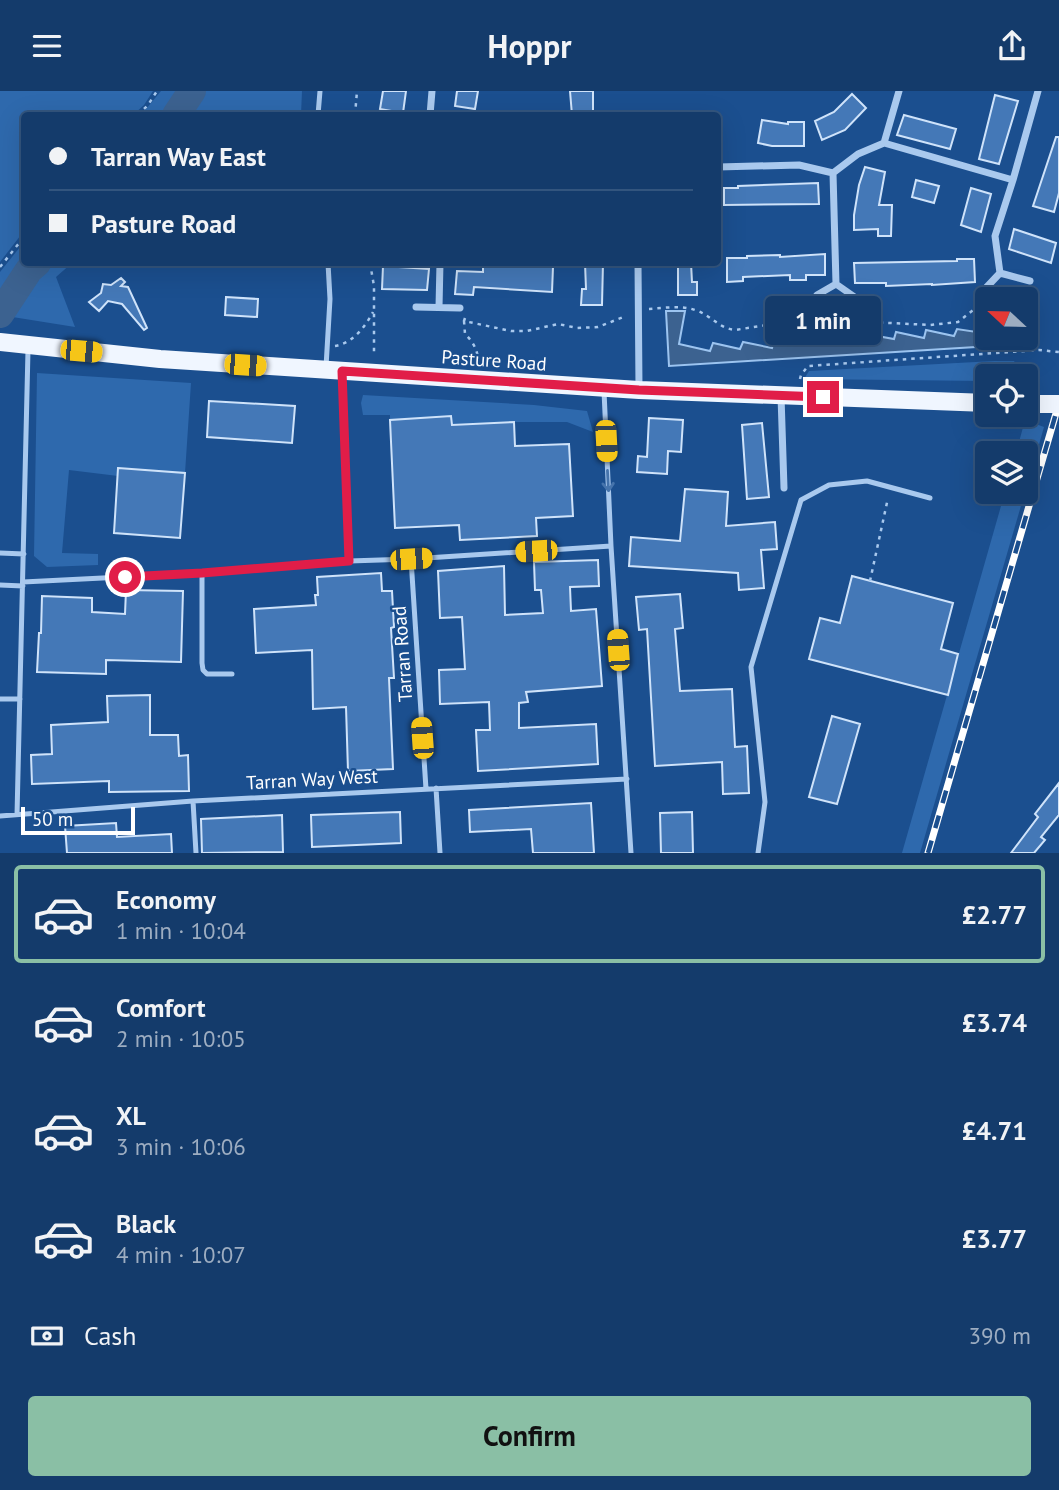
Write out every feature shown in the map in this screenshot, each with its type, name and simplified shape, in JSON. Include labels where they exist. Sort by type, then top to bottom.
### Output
[{"type":"main road","name":"Pasture Road","points":[[0,342],[160,359],[604,388],[975,403]]},
{"type":"main road","points":[[1038,404],[1059,404]]},
{"type":"street","points":[[430,112],[432,91]]},
{"type":"street","points":[[884,143],[899,91]]},
{"type":"street","points":[[987,287],[1000,272],[995,236],[1038,91]]},
{"type":"street","points":[[721,167],[799,165],[833,173],[858,155],[884,143],[1013,180]]},
{"type":"street","points":[[833,173],[836,284]]},
{"type":"street","points":[[439,307],[440,266]]},
{"type":"street","points":[[638,266],[639,390]]},
{"type":"street","points":[[1000,272],[1030,281]]},
{"type":"street","points":[[817,295],[836,284]]},
{"type":"street","points":[[836,284],[856,298]]},
{"type":"street","points":[[416,307],[463,308]]},
{"type":"street","points":[[781,396],[784,488]]},
{"type":"lane","points":[[317,112],[320,91]]},
{"type":"lane","points":[[328,266],[330,299],[327,347],[334,370],[349,561]]},
{"type":"lane","points":[[17,815],[28,346]]},
{"type":"lane","points":[[604,388],[611,546],[631,853]]},
{"type":"lane","points":[[758,853],[765,802],[751,667],[801,500],[829,485],[867,481],[930,498]]},
{"type":"lane","points":[[0,585],[611,546]]},
{"type":"lane","points":[[0,553],[24,554]]},
{"type":"lane","name":"Tarran Road","points":[[411,559],[426,789]]},
{"type":"lane","points":[[202,573],[203,670],[207,674],[232,674]]},
{"type":"lane","points":[[0,699],[20,699]]},
{"type":"lane","name":"Tarran Way West","points":[[0,816],[193,801],[626,779]]},
{"type":"lane","points":[[436,788],[440,853]]},
{"type":"lane","points":[[193,801],[196,853]]},
{"type":"path","points":[[141,112],[157,91]]},
{"type":"path","points":[[355,112],[357,91]]},
{"type":"path","points":[[0,267],[21,241]]},
{"type":"path","points":[[371,266],[374,286],[373,373]]},
{"type":"path","points":[[832,325],[838,298],[836,284]]},
{"type":"path","points":[[464,321],[511,331],[527,331],[558,324],[578,328],[598,327],[639,310],[673,307],[694,310],[725,328],[735,330],[799,320],[847,327],[869,322],[930,325],[958,322],[975,308]]},
{"type":"path","points":[[463,308],[464,334],[472,341],[479,356],[477,379]]},
{"type":"path","points":[[327,347],[341,345],[363,329],[374,309]]},
{"type":"path","points":[[799,396],[801,375],[808,366],[1039,350],[1059,352]]},
{"type":"path","points":[[870,581],[891,488]]},
{"type":"shaded area","points":[[0,91],[153,91],[136,112],[21,112],[21,235],[0,262]]},
{"type":"shaded area","points":[[161,91],[302,91],[301,112],[144,112]]},
{"type":"shaded area","points":[[21,246],[21,266],[69,266],[56,277],[75,327],[0,315],[0,272]]},
{"type":"shaded area","points":[[666,311],[685,311],[679,344],[710,351],[713,343],[740,349],[743,342],[772,348],[774,340],[802,345],[804,338],[833,344],[835,336],[863,342],[866,334],[894,339],[896,332],[924,338],[926,330],[954,336],[957,329],[975,332],[975,347],[669,366]]},
{"type":"shaded area","points":[[994,361],[1014,361],[1016,364],[975,364],[975,381],[804,379],[809,371]]},
{"type":"shaded area","points":[[37,373],[191,383],[185,473],[119,468],[118,476],[69,470],[62,553],[98,554],[98,565],[47,567],[34,556]]},
{"type":"shaded area","points":[[363,395],[534,405],[587,411],[593,432],[567,422],[452,425],[451,416],[390,420],[390,415],[363,415]]},
{"type":"shaded area","points":[[1038,425],[1044,427],[1038,448],[1038,441],[1019,441],[1023,427],[1038,427]]},
{"type":"shaded area","points":[[1002,504],[1022,504],[920,853],[902,853]]},
{"type":"building","points":[[383,91],[406,91],[403,112],[380,109]]},
{"type":"building","points":[[457,91],[478,91],[475,109],[455,106]]},
{"type":"building","points":[[570,91],[593,91],[593,112],[572,112]]},
{"type":"building","points":[[852,94],[866,108],[845,130],[822,140],[815,121],[834,112]]},
{"type":"building","points":[[995,95],[1018,101],[999,164],[979,159]]},
{"type":"building","points":[[904,115],[956,129],[950,149],[897,135]]},
{"type":"building","points":[[762,120],[788,124],[804,122],[804,146],[758,143]]},
{"type":"building","points":[[1056,137],[1059,137],[1059,193],[1054,212],[1033,206]]},
{"type":"building","points":[[865,167],[885,172],[879,205],[892,205],[891,236],[878,236],[878,229],[854,230],[859,185]]},
{"type":"building","points":[[916,180],[939,186],[934,203],[912,197]]},
{"type":"building","points":[[818,183],[819,204],[724,205],[724,188]]},
{"type":"building","points":[[971,188],[991,194],[981,232],[961,225]]},
{"type":"building","points":[[1014,229],[1056,243],[1051,263],[1009,249]]},
{"type":"building","points":[[825,254],[825,275],[806,275],[806,280],[790,280],[790,275],[743,277],[743,281],[727,282],[727,258]]},
{"type":"building","points":[[974,259],[975,282],[886,286],[886,283],[855,283],[854,263]]},
{"type":"building","points":[[383,266],[429,269],[427,290],[382,289]]},
{"type":"building","points":[[483,266],[553,267],[552,292],[474,287],[473,295],[455,294],[457,271],[483,272]]},
{"type":"building","points":[[585,266],[603,266],[602,305],[581,305],[582,289],[586,289]]},
{"type":"building","points":[[678,266],[691,266],[692,282],[697,282],[697,295],[678,295]]},
{"type":"building","points":[[121,278],[125,282],[121,286],[128,287],[147,328],[144,330],[122,304],[108,301],[99,311],[89,302],[101,293],[103,284],[111,285]]},
{"type":"building","points":[[226,297],[258,299],[257,317],[225,315]]},
{"type":"building","points":[[209,401],[295,406],[292,443],[207,437]]},
{"type":"building","points":[[451,416],[452,425],[514,422],[515,446],[569,444],[573,516],[536,518],[537,536],[460,540],[459,525],[395,528],[390,420]]},
{"type":"building","points":[[649,418],[683,420],[681,452],[668,451],[667,474],[637,472],[638,456],[647,457]]},
{"type":"building","points":[[762,423],[769,497],[747,499],[742,425]]},
{"type":"building","points":[[118,468],[185,473],[180,538],[114,533]]},
{"type":"building","points":[[685,489],[728,492],[726,526],[775,522],[777,549],[761,550],[764,588],[739,590],[738,573],[629,566],[631,537],[680,541]]},
{"type":"building","points":[[598,560],[599,586],[570,587],[571,611],[596,609],[602,686],[526,692],[528,702],[519,703],[519,728],[596,724],[598,764],[478,771],[476,730],[490,730],[489,702],[440,704],[439,670],[465,669],[462,617],[440,618],[438,571],[504,566],[505,615],[543,613],[541,590],[535,590],[534,562]]},
{"type":"building","points":[[381,573],[382,591],[392,591],[394,678],[389,678],[393,769],[348,771],[346,707],[313,709],[312,650],[256,653],[254,609],[316,605],[317,577]]},
{"type":"building","points":[[852,576],[953,603],[941,649],[958,654],[948,695],[809,659],[820,618],[840,623]]},
{"type":"building","points":[[126,590],[183,591],[181,662],[106,660],[106,674],[37,672],[42,596],[92,598],[92,612],[125,614]]},
{"type":"building","points":[[680,594],[683,628],[675,629],[680,691],[732,689],[735,747],[747,746],[749,793],[723,794],[722,762],[655,766],[647,629],[639,630],[636,597]]},
{"type":"building","points":[[150,695],[150,735],[178,735],[179,756],[188,755],[189,791],[109,792],[109,781],[32,784],[31,755],[52,754],[51,725],[108,722],[107,696]]},
{"type":"building","points":[[832,716],[860,724],[837,804],[809,797]]},
{"type":"building","points":[[1059,783],[1059,815],[1041,837],[1045,840],[1034,853],[1011,853],[1038,817],[1035,814]]},
{"type":"building","points":[[591,803],[594,853],[533,853],[531,829],[470,832],[469,810]]},
{"type":"building","points":[[400,812],[401,843],[312,847],[311,815]]},
{"type":"building","points":[[692,812],[693,853],[661,853],[660,813]]},
{"type":"building","points":[[282,815],[283,852],[202,853],[201,819]]},
{"type":"building","points":[[116,823],[117,837],[171,834],[172,853],[67,853],[65,826]]},
{"type":"waterway","points":[[178,112],[192,91]]},
{"type":"waterway","points":[[0,314],[34,266]]},
{"type":"railway","points":[[928,853],[1059,403]]},
{"type":"route","points":[[125,577],[349,561],[342,371],[639,390],[823,397]]}]
